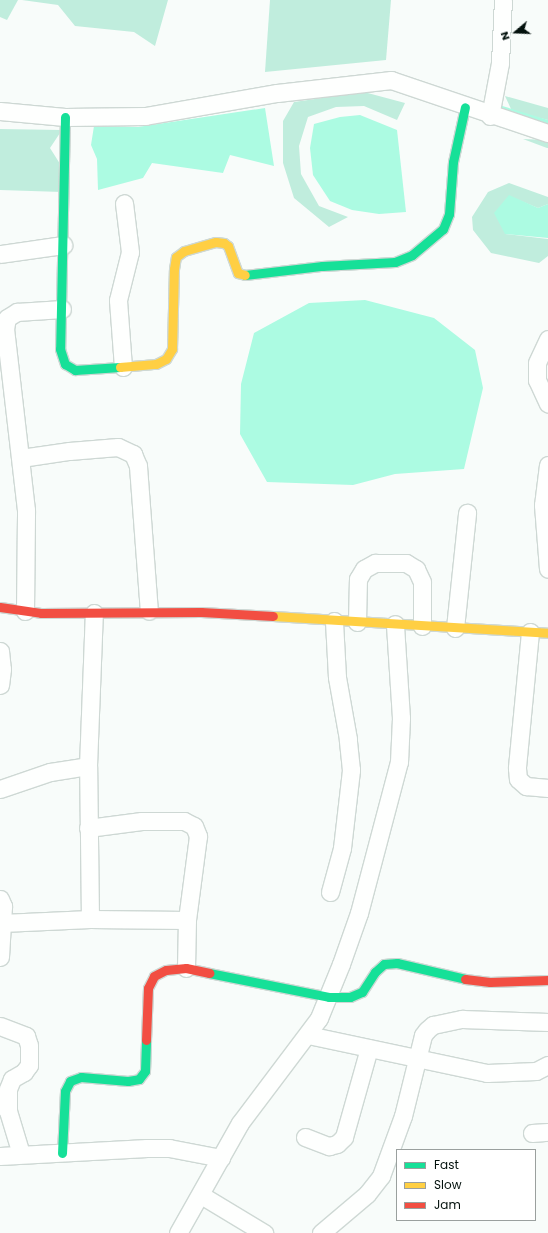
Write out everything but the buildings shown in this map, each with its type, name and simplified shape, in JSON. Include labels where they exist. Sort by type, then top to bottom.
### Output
[{"type":"street","points":[[490,116],[500,63],[503,0]]},
{"type":"street","points":[[0,111],[65,117],[145,116],[277,92],[391,80],[490,116],[548,133]]},
{"type":"street","points":[[65,117],[60,349],[65,364],[75,370],[156,364],[166,359],[172,349],[174,269],[176,258],[184,252],[216,242],[224,243],[228,246],[238,273],[252,276],[322,266],[395,262],[412,255],[443,229],[449,214],[453,162],[465,107]]},
{"type":"street","points":[[122,367],[118,300],[130,252],[124,203]]},
{"type":"street","points":[[0,254],[63,245]]},
{"type":"street","points":[[24,611],[26,510],[5,329],[8,318],[17,312],[62,309]]},
{"type":"street","points":[[548,339],[537,363],[537,380],[548,404]]},
{"type":"street","points":[[21,458],[69,451],[118,447],[133,454],[138,466],[149,611]]},
{"type":"street","points":[[548,465],[543,505],[548,569]]},
{"type":"street","points":[[455,628],[467,514]]},
{"type":"street","points":[[357,622],[358,579],[364,568],[375,563],[406,563],[416,569],[422,582],[422,626]]},
{"type":"street","points":[[0,607],[24,611],[94,613],[149,611],[202,612],[548,633]]},
{"type":"street","points":[[90,919],[88,766],[94,613]]},
{"type":"street","points":[[330,892],[342,848],[351,770],[348,739],[337,677],[334,621]]},
{"type":"street","points":[[178,1233],[201,1195],[240,1123],[308,1035],[329,997],[358,914],[399,762],[401,718],[395,624]]},
{"type":"street","points":[[530,632],[517,768],[518,779],[526,786],[548,788]]},
{"type":"street","points":[[0,651],[2,669],[0,685]]},
{"type":"street","points":[[0,789],[50,772],[88,766]]},
{"type":"street","points":[[88,828],[142,821],[184,821],[194,826],[198,836],[187,920],[186,968]]},
{"type":"street","points":[[0,899],[3,906],[0,957]]},
{"type":"street","points":[[2,923],[90,919],[187,920]]},
{"type":"street","points":[[62,1153],[65,1091],[70,1081],[81,1077],[128,1081],[139,1079],[145,1071],[148,988],[154,976],[166,970],[186,968],[329,997],[350,997],[362,992],[375,972],[384,964],[396,963],[462,979],[490,982],[548,980]]},
{"type":"street","points":[[321,1233],[367,1194],[381,1176],[402,1116],[418,1060],[423,1035],[433,1025],[462,1019],[548,1022]]},
{"type":"street","points":[[0,1026],[26,1036],[30,1045],[29,1065],[24,1072],[12,1079],[4,1105],[21,1154]]},
{"type":"street","points":[[308,1035],[418,1060],[452,1063],[469,1070],[487,1073],[536,1071],[548,1065]]},
{"type":"street","points":[[304,1137],[328,1146],[337,1144],[344,1137],[369,1048]]},
{"type":"street","points":[[0,1156],[169,1148],[221,1158]]},
{"type":"street","points":[[201,1195],[264,1233]]},
{"type":"shaded area","points":[[0,0],[18,0],[7,20],[0,17]]},
{"type":"shaded area","points":[[22,0],[168,0],[155,46],[134,32],[75,26],[58,5]]},
{"type":"shaded area","points":[[270,0],[391,0],[386,60],[265,72]]},
{"type":"shaded area","points":[[364,92],[405,103],[397,120],[364,106],[336,107],[308,117],[299,146],[301,174],[319,206],[348,217],[329,227],[294,198],[283,163],[283,121],[294,102]]},
{"type":"shaded area","points":[[505,96],[548,108],[548,120],[512,111]]},
{"type":"shaded area","points":[[499,105],[548,120],[548,130],[505,115]]},
{"type":"shaded area","points":[[265,108],[274,166],[230,155],[223,173],[152,163],[143,178],[98,190],[97,159],[91,145],[94,126],[138,127]]},
{"type":"shaded area","points":[[360,115],[397,130],[406,212],[379,214],[352,210],[330,201],[313,175],[310,148],[314,124],[340,117]]},
{"type":"shaded area","points":[[0,129],[62,130],[50,148],[62,167],[62,192],[0,190]]},
{"type":"shaded area","points":[[523,139],[548,140],[548,148],[547,148]]},
{"type":"shaded area","points":[[509,183],[548,197],[548,204],[538,208],[509,196],[505,234],[548,239],[548,256],[539,263],[491,253],[473,230],[472,217],[488,192]]},
{"type":"shaded area","points":[[509,195],[538,208],[548,204],[548,238],[505,234],[494,213]]},
{"type":"shaded area","points":[[365,300],[434,318],[475,350],[483,388],[464,469],[395,474],[353,485],[267,482],[240,434],[241,384],[254,333],[309,303]]},
{"type":"traffic: fast","points":[[245,275],[322,266],[395,262],[412,255],[443,229],[449,214],[453,162],[465,107]]},
{"type":"traffic: fast","points":[[65,117],[60,349],[65,364],[75,370],[120,367]]},
{"type":"traffic: fast","points":[[209,973],[329,997],[350,997],[362,992],[375,972],[384,964],[397,963],[465,979]]},
{"type":"traffic: fast","points":[[62,1153],[65,1091],[70,1081],[81,1077],[128,1081],[139,1079],[145,1071],[146,1040]]},
{"type":"traffic: slow","points":[[120,367],[156,364],[166,359],[172,349],[174,269],[176,257],[184,251],[216,242],[224,243],[228,246],[238,273],[245,275]]},
{"type":"traffic: slow","points":[[273,616],[548,633]]},
{"type":"traffic: jam","points":[[0,607],[41,613],[201,612],[273,616]]},
{"type":"traffic: jam","points":[[146,1040],[148,988],[154,976],[166,970],[186,968],[209,973]]},
{"type":"traffic: jam","points":[[465,979],[490,982],[548,980]]}]
